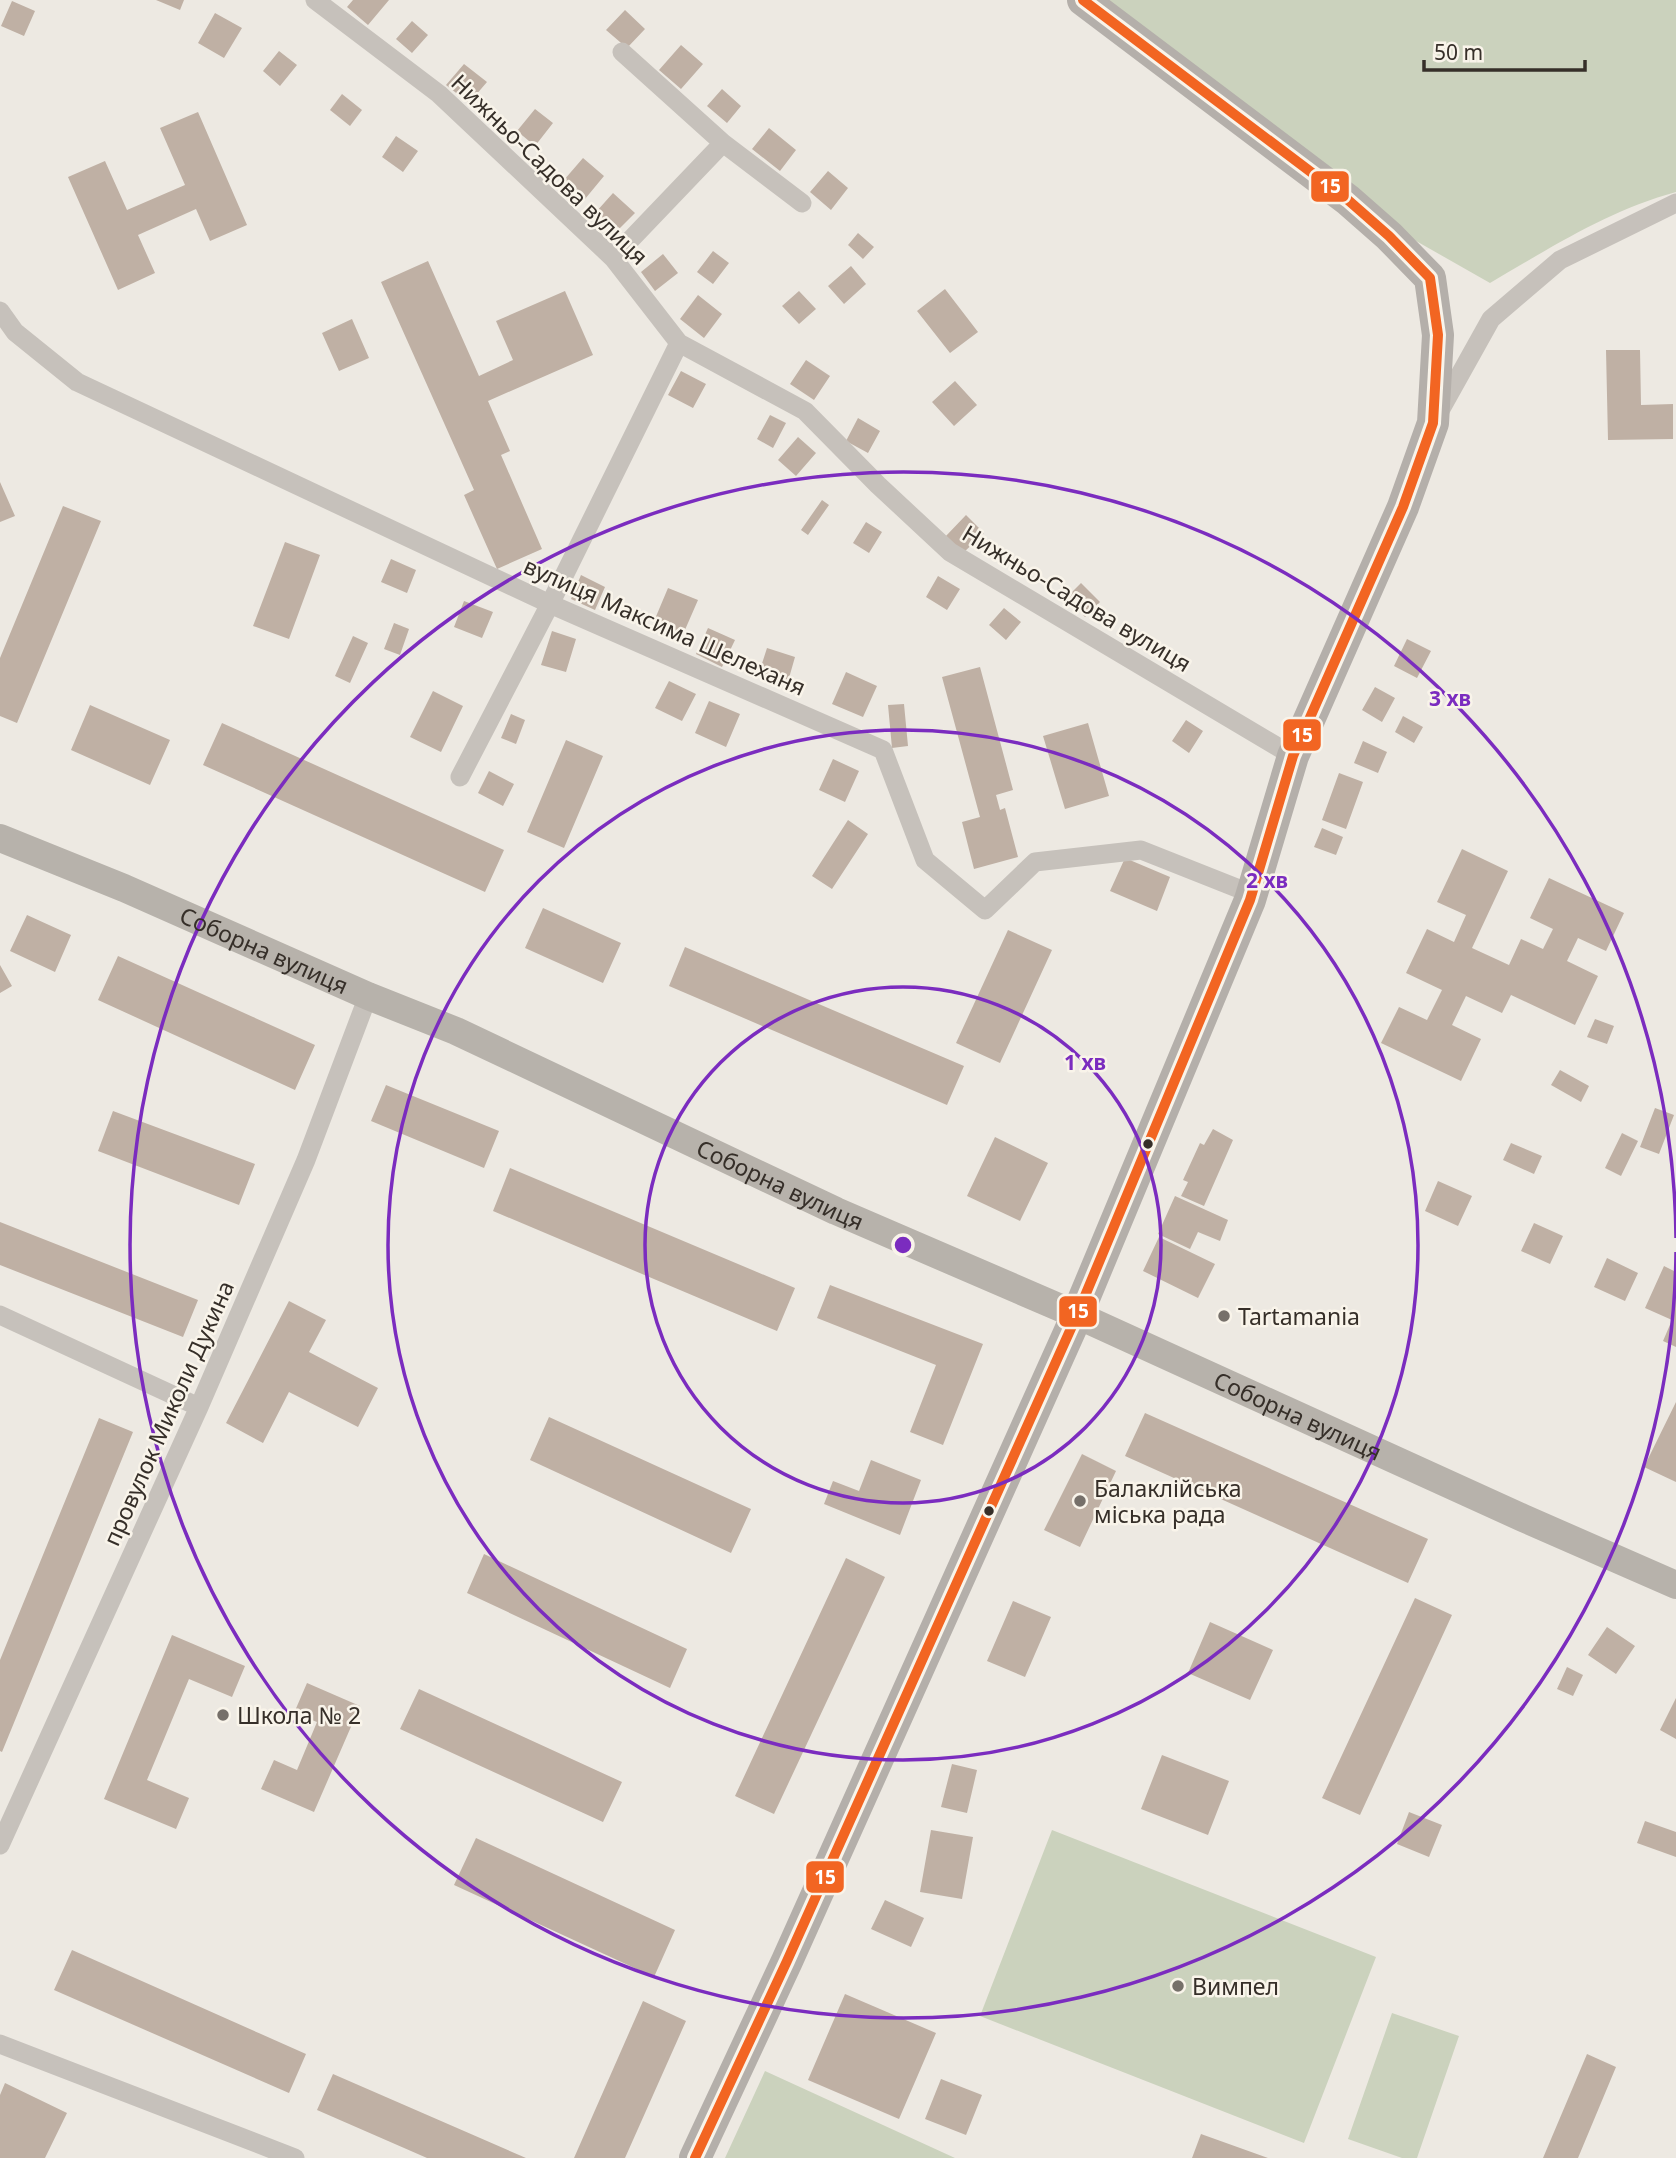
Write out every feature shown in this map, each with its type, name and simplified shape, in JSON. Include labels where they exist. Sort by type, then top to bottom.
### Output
[{"type":"main road","points":[[695,2158],[787,1961],[1077,1315],[1252,894],[1293,756],[1403,507],[1433,423],[1438,335],[1430,278],[1348,200],[1083,0]]},
{"type":"street","name":"Нижньо-Садова вулиця","points":[[315,0],[439,94],[613,258],[679,343],[805,411],[878,485],[950,552],[1293,756]]},
{"type":"street","points":[[622,52],[723,143],[802,203]]},
{"type":"street","points":[[613,258],[723,143]]},
{"type":"street","points":[[1433,423],[1491,319],[1560,260],[1676,203]]},
{"type":"street","name":"вулиця Максима Шелеханя","points":[[0,311],[15,332],[77,382],[550,604],[883,750],[925,860],[985,910],[1035,862],[1141,850],[1252,894]]},
{"type":"street","points":[[460,778],[550,604],[679,343]]},
{"type":"street","name":"Соборна вулиця","points":[[0,838],[124,888],[368,996],[456,1031],[835,1211],[1077,1315],[1523,1518],[1676,1584]]},
{"type":"street","name":"провулок Миколи Дукина","points":[[0,1845],[199,1407],[306,1160],[368,996]]},
{"type":"street","points":[[0,1315],[199,1407]]},
{"type":"street","points":[[0,2044],[295,2158]]},
{"type":"green space","points":[[1108,0],[1676,0],[1676,192],[1604,219],[1490,283],[1395,229]]},
{"type":"green space","name":"Вимпел","points":[[1052,1830],[1376,1957],[1304,2143],[980,2016]]},
{"type":"green space","points":[[1392,2013],[1459,2036],[1417,2158],[1402,2158],[1348,2139]]},
{"type":"green space","points":[[765,2071],[955,2158],[725,2158]]},
{"type":"building","points":[[156,0],[184,0],[180,10]]},
{"type":"building","points":[[353,0],[389,0],[368,25],[347,7]]},
{"type":"building","points":[[12,1],[35,11],[24,36],[1,26]]},
{"type":"building","points":[[625,10],[645,29],[627,48],[606,30]]},
{"type":"building","points":[[215,13],[242,28],[224,58],[198,43]]},
{"type":"building","points":[[412,21],[428,35],[412,53],[396,39]]},
{"type":"building","points":[[681,45],[703,64],[681,89],[659,70]]},
{"type":"building","points":[[279,51],[297,65],[280,86],[263,71]]},
{"type":"building","points":[[464,64],[487,82],[469,103],[446,85]]},
{"type":"building","points":[[722,89],[741,106],[727,123],[707,106]]},
{"type":"building","points":[[342,94],[362,110],[350,126],[330,110]]},
{"type":"building","points":[[535,109],[553,123],[535,146],[517,131]]},
{"type":"building","points":[[198,112],[247,225],[210,241],[196,209],[138,235],[155,273],[118,290],[68,177],[105,161],[127,210],[185,185],[160,128]]},
{"type":"building","points":[[769,128],[796,150],[780,171],[752,149]]},
{"type":"building","points":[[396,136],[418,151],[403,172],[382,157]]},
{"type":"building","points":[[583,158],[604,176],[585,199],[564,180]]},
{"type":"building","points":[[828,171],[848,188],[831,210],[810,192]]},
{"type":"building","points":[[613,193],[635,213],[617,231],[596,212]]},
{"type":"building","points":[[858,233],[874,247],[863,259],[848,245]]},
{"type":"building","points":[[713,251],[729,263],[713,284],[697,272]]},
{"type":"building","points":[[663,254],[678,273],[655,291],[641,272]]},
{"type":"building","points":[[428,261],[479,376],[513,360],[496,321],[565,291],[593,355],[488,401],[510,451],[501,455],[542,549],[497,569],[464,495],[474,490],[381,282]]},
{"type":"building","points":[[851,266],[866,284],[844,304],[828,286]]},
{"type":"building","points":[[945,289],[978,332],[950,353],[917,311]]},
{"type":"building","points":[[799,291],[816,309],[799,324],[782,306]]},
{"type":"building","points":[[698,295],[722,314],[704,338],[680,319]]},
{"type":"building","points":[[352,319],[369,358],[339,371],[322,333]]},
{"type":"building","points":[[1606,350],[1640,350],[1641,405],[1673,404],[1673,439],[1608,440]]},
{"type":"building","points":[[806,360],[830,376],[814,400],[790,384]]},
{"type":"building","points":[[681,371],[706,384],[693,408],[668,395]]},
{"type":"building","points":[[955,381],[977,405],[954,426],[932,402]]},
{"type":"building","points":[[770,415],[786,423],[773,448],[757,439]]},
{"type":"building","points":[[858,418],[880,431],[868,453],[846,441]]},
{"type":"building","points":[[798,437],[816,453],[796,476],[778,460]]},
{"type":"building","points":[[0,482],[15,516],[0,522]]},
{"type":"building","points":[[822,500],[829,505],[808,535],[801,530]]},
{"type":"building","points":[[63,506],[101,521],[17,723],[0,716],[0,658]]},
{"type":"building","points":[[966,515],[984,533],[962,554],[945,537]]},
{"type":"building","points":[[866,522],[882,532],[869,553],[853,543]]},
{"type":"building","points":[[285,542],[320,555],[289,639],[253,626]]},
{"type":"building","points":[[391,559],[416,570],[407,593],[381,582]]},
{"type":"building","points":[[581,575],[605,587],[595,610],[571,599]]},
{"type":"building","points":[[938,576],[960,589],[947,610],[926,597]]},
{"type":"building","points":[[1081,583],[1100,602],[1085,617],[1066,598]]},
{"type":"building","points":[[668,588],[698,600],[681,639],[652,626]]},
{"type":"building","points":[[464,601],[493,612],[482,638],[454,627]]},
{"type":"building","points":[[1004,608],[1021,622],[1006,640],[989,625]]},
{"type":"building","points":[[394,623],[409,629],[400,655],[384,649]]},
{"type":"building","points":[[708,628],[735,640],[722,667],[696,654]]},
{"type":"building","points":[[552,631],[576,639],[566,672],[541,665]]},
{"type":"building","points":[[353,636],[368,643],[350,683],[335,676]]},
{"type":"building","points":[[1407,639],[1431,651],[1417,678],[1394,666]]},
{"type":"building","points":[[767,648],[795,657],[787,685],[758,676]]},
{"type":"building","points":[[980,667],[1013,790],[996,795],[1000,810],[1005,808],[1018,857],[974,869],[962,822],[980,817],[942,677]]},
{"type":"building","points":[[846,672],[877,686],[863,717],[832,704]]},
{"type":"building","points":[[669,681],[696,694],[682,721],[655,708]]},
{"type":"building","points":[[1375,687],[1395,698],[1382,722],[1362,710]]},
{"type":"building","points":[[433,691],[463,706],[441,752],[410,737]]},
{"type":"building","points":[[709,701],[740,714],[726,747],[695,733]]},
{"type":"building","points":[[904,704],[908,746],[892,748],[888,705]]},
{"type":"building","points":[[90,705],[170,740],[150,785],[71,750]]},
{"type":"building","points":[[511,714],[525,720],[516,744],[501,738]]},
{"type":"building","points":[[1403,716],[1423,727],[1414,743],[1395,732]]},
{"type":"building","points":[[1186,720],[1203,731],[1189,753],[1172,741]]},
{"type":"building","points":[[222,723],[504,850],[485,892],[203,765]]},
{"type":"building","points":[[1088,723],[1109,796],[1065,809],[1043,736]]},
{"type":"building","points":[[566,740],[603,756],[564,848],[527,832]]},
{"type":"building","points":[[1363,741],[1387,752],[1378,773],[1354,763]]},
{"type":"building","points":[[833,759],[859,771],[845,802],[819,790]]},
{"type":"building","points":[[489,771],[514,784],[503,806],[478,793]]},
{"type":"building","points":[[1339,773],[1363,782],[1346,829],[1322,820]]},
{"type":"building","points":[[848,820],[868,834],[832,889],[812,876]]},
{"type":"building","points":[[1322,828],[1343,837],[1336,855],[1314,847]]},
{"type":"building","points":[[1462,849],[1508,871],[1472,948],[1509,965],[1521,939],[1543,949],[1553,929],[1530,918],[1549,878],[1624,913],[1606,951],[1578,938],[1567,961],[1598,976],[1575,1025],[1511,995],[1502,1013],[1466,996],[1452,1025],[1481,1039],[1461,1081],[1381,1043],[1399,1007],[1427,1020],[1442,990],[1406,973],[1427,929],[1454,942],[1466,915],[1437,902]]},
{"type":"building","points":[[1125,858],[1170,877],[1157,911],[1110,891]]},
{"type":"building","points":[[543,908],[621,943],[603,983],[525,948]]},
{"type":"building","points":[[27,915],[71,935],[55,972],[10,951]]},
{"type":"building","points":[[1008,930],[1052,950],[1000,1063],[956,1043]]},
{"type":"building","points":[[685,947],[964,1066],[947,1105],[669,986]]},
{"type":"building","points":[[118,956],[315,1045],[295,1090],[98,1000]]},
{"type":"building","points":[[0,965],[12,986],[0,993]]},
{"type":"building","points":[[1595,1019],[1614,1026],[1607,1044],[1587,1037]]},
{"type":"building","points":[[1560,1070],[1589,1086],[1581,1102],[1551,1085]]},
{"type":"building","points":[[386,1085],[499,1131],[484,1168],[371,1121]]},
{"type":"building","points":[[1655,1108],[1674,1115],[1659,1154],[1640,1147]]},
{"type":"building","points":[[113,1111],[255,1164],[239,1205],[98,1151]]},
{"type":"building","points":[[1213,1129],[1233,1140],[1204,1206],[1181,1196],[1188,1182],[1183,1180],[1200,1143],[1204,1145]]},
{"type":"building","points":[[1622,1133],[1638,1141],[1621,1176],[1605,1168]]},
{"type":"building","points":[[995,1137],[1048,1163],[1020,1221],[967,1196]]},
{"type":"building","points":[[1511,1143],[1542,1156],[1534,1174],[1503,1160]]},
{"type":"building","points":[[510,1168],[795,1288],[777,1331],[493,1211]]},
{"type":"building","points":[[1438,1181],[1472,1196],[1458,1226],[1425,1211]]},
{"type":"building","points":[[1175,1196],[1228,1220],[1220,1241],[1198,1232],[1190,1249],[1158,1234]]},
{"type":"building","points":[[0,1222],[198,1300],[183,1337],[0,1265]]},
{"type":"building","points":[[1534,1223],[1563,1236],[1550,1264],[1521,1251]]},
{"type":"building","points":[[1159,1237],[1215,1264],[1198,1298],[1143,1271]]},
{"type":"building","points":[[1607,1258],[1638,1273],[1625,1301],[1594,1287]]},
{"type":"building","points":[[1664,1266],[1676,1272],[1676,1347],[1663,1341],[1672,1320],[1645,1308]]},
{"type":"building","points":[[830,1285],[983,1344],[943,1445],[910,1432],[936,1365],[817,1318]]},
{"type":"building","points":[[289,1301],[326,1320],[309,1352],[378,1388],[358,1427],[289,1392],[263,1443],[226,1423]]},
{"type":"building","points":[[1676,1402],[1676,1482],[1644,1467]]},
{"type":"building","points":[[1145,1413],[1428,1539],[1408,1583],[1125,1456]]},
{"type":"building","points":[[549,1417],[751,1509],[731,1553],[530,1460]]},
{"type":"building","points":[[99,1418],[133,1432],[2,1752],[0,1660]]},
{"type":"building","name":"Балаклійська міська рада","points":[[1082,1454],[1116,1471],[1080,1547],[1044,1530]]},
{"type":"building","points":[[871,1460],[921,1480],[900,1535],[824,1504],[833,1481],[859,1491]]},
{"type":"building","points":[[484,1554],[687,1649],[670,1688],[467,1593]]},
{"type":"building","points":[[846,1558],[885,1577],[774,1814],[735,1796]]},
{"type":"building","points":[[1415,1598],[1452,1615],[1360,1815],[1322,1798]]},
{"type":"building","points":[[1013,1601],[1051,1617],[1025,1677],[987,1661]]},
{"type":"building","points":[[1210,1622],[1273,1650],[1250,1700],[1188,1673]]},
{"type":"building","points":[[1607,1627],[1635,1646],[1616,1674],[1588,1655]]},
{"type":"building","points":[[172,1635],[245,1666],[232,1697],[189,1679],[147,1780],[189,1798],[176,1829],[104,1799]]},
{"type":"building","points":[[1567,1667],[1583,1675],[1573,1696],[1557,1689]]},
{"type":"building","points":[[307,1683],[360,1706],[314,1812],[261,1789],[274,1760],[297,1770],[317,1722],[294,1713]]},
{"type":"building","points":[[419,1689],[622,1782],[603,1822],[400,1729]]},
{"type":"building","points":[[1676,1698],[1676,1739],[1660,1730]]},
{"type":"building","points":[[1162,1755],[1229,1781],[1208,1835],[1141,1809]]},
{"type":"building","points":[[952,1764],[977,1770],[967,1813],[941,1807]]},
{"type":"building","points":[[1409,1812],[1442,1825],[1429,1857],[1397,1844]]},
{"type":"building","points":[[1645,1821],[1676,1832],[1676,1857],[1637,1843]]},
{"type":"building","points":[[931,1830],[973,1837],[962,1899],[920,1892]]},
{"type":"building","points":[[476,1838],[675,1930],[654,1977],[454,1885]]},
{"type":"building","points":[[885,1900],[924,1918],[911,1947],[871,1929]]},
{"type":"building","points":[[72,1950],[306,2054],[289,2093],[54,1990]]},
{"type":"building","points":[[845,1994],[936,2033],[899,2119],[808,2080]]},
{"type":"building","points":[[643,2001],[686,2021],[625,2158],[574,2158]]},
{"type":"building","points":[[1587,2054],[1616,2067],[1578,2158],[1543,2158]]},
{"type":"building","points":[[333,2074],[526,2158],[427,2158],[317,2110]]},
{"type":"building","points":[[941,2079],[982,2095],[966,2135],[925,2119]]},
{"type":"building","points":[[5,2083],[67,2113],[45,2158],[0,2158],[0,2095]]},
{"type":"building","points":[[1201,2134],[1268,2158],[1192,2158]]},
{"type":"transit line","name":"15","points":[[695,2158],[787,1961],[1077,1315],[1250,900],[1293,756],[1403,507],[1433,423],[1438,335],[1430,278],[1389,236],[1348,200],[1083,0]]},
{"type":"place","name":"Tartamania","points":[[1224,1316]]},
{"type":"place","name":"Балаклійська міська рада","points":[[1080,1501]]},
{"type":"place","name":"Школа № 2","points":[[223,1715]]},
{"type":"place","name":"Вимпел","points":[[1178,1986]]}]
